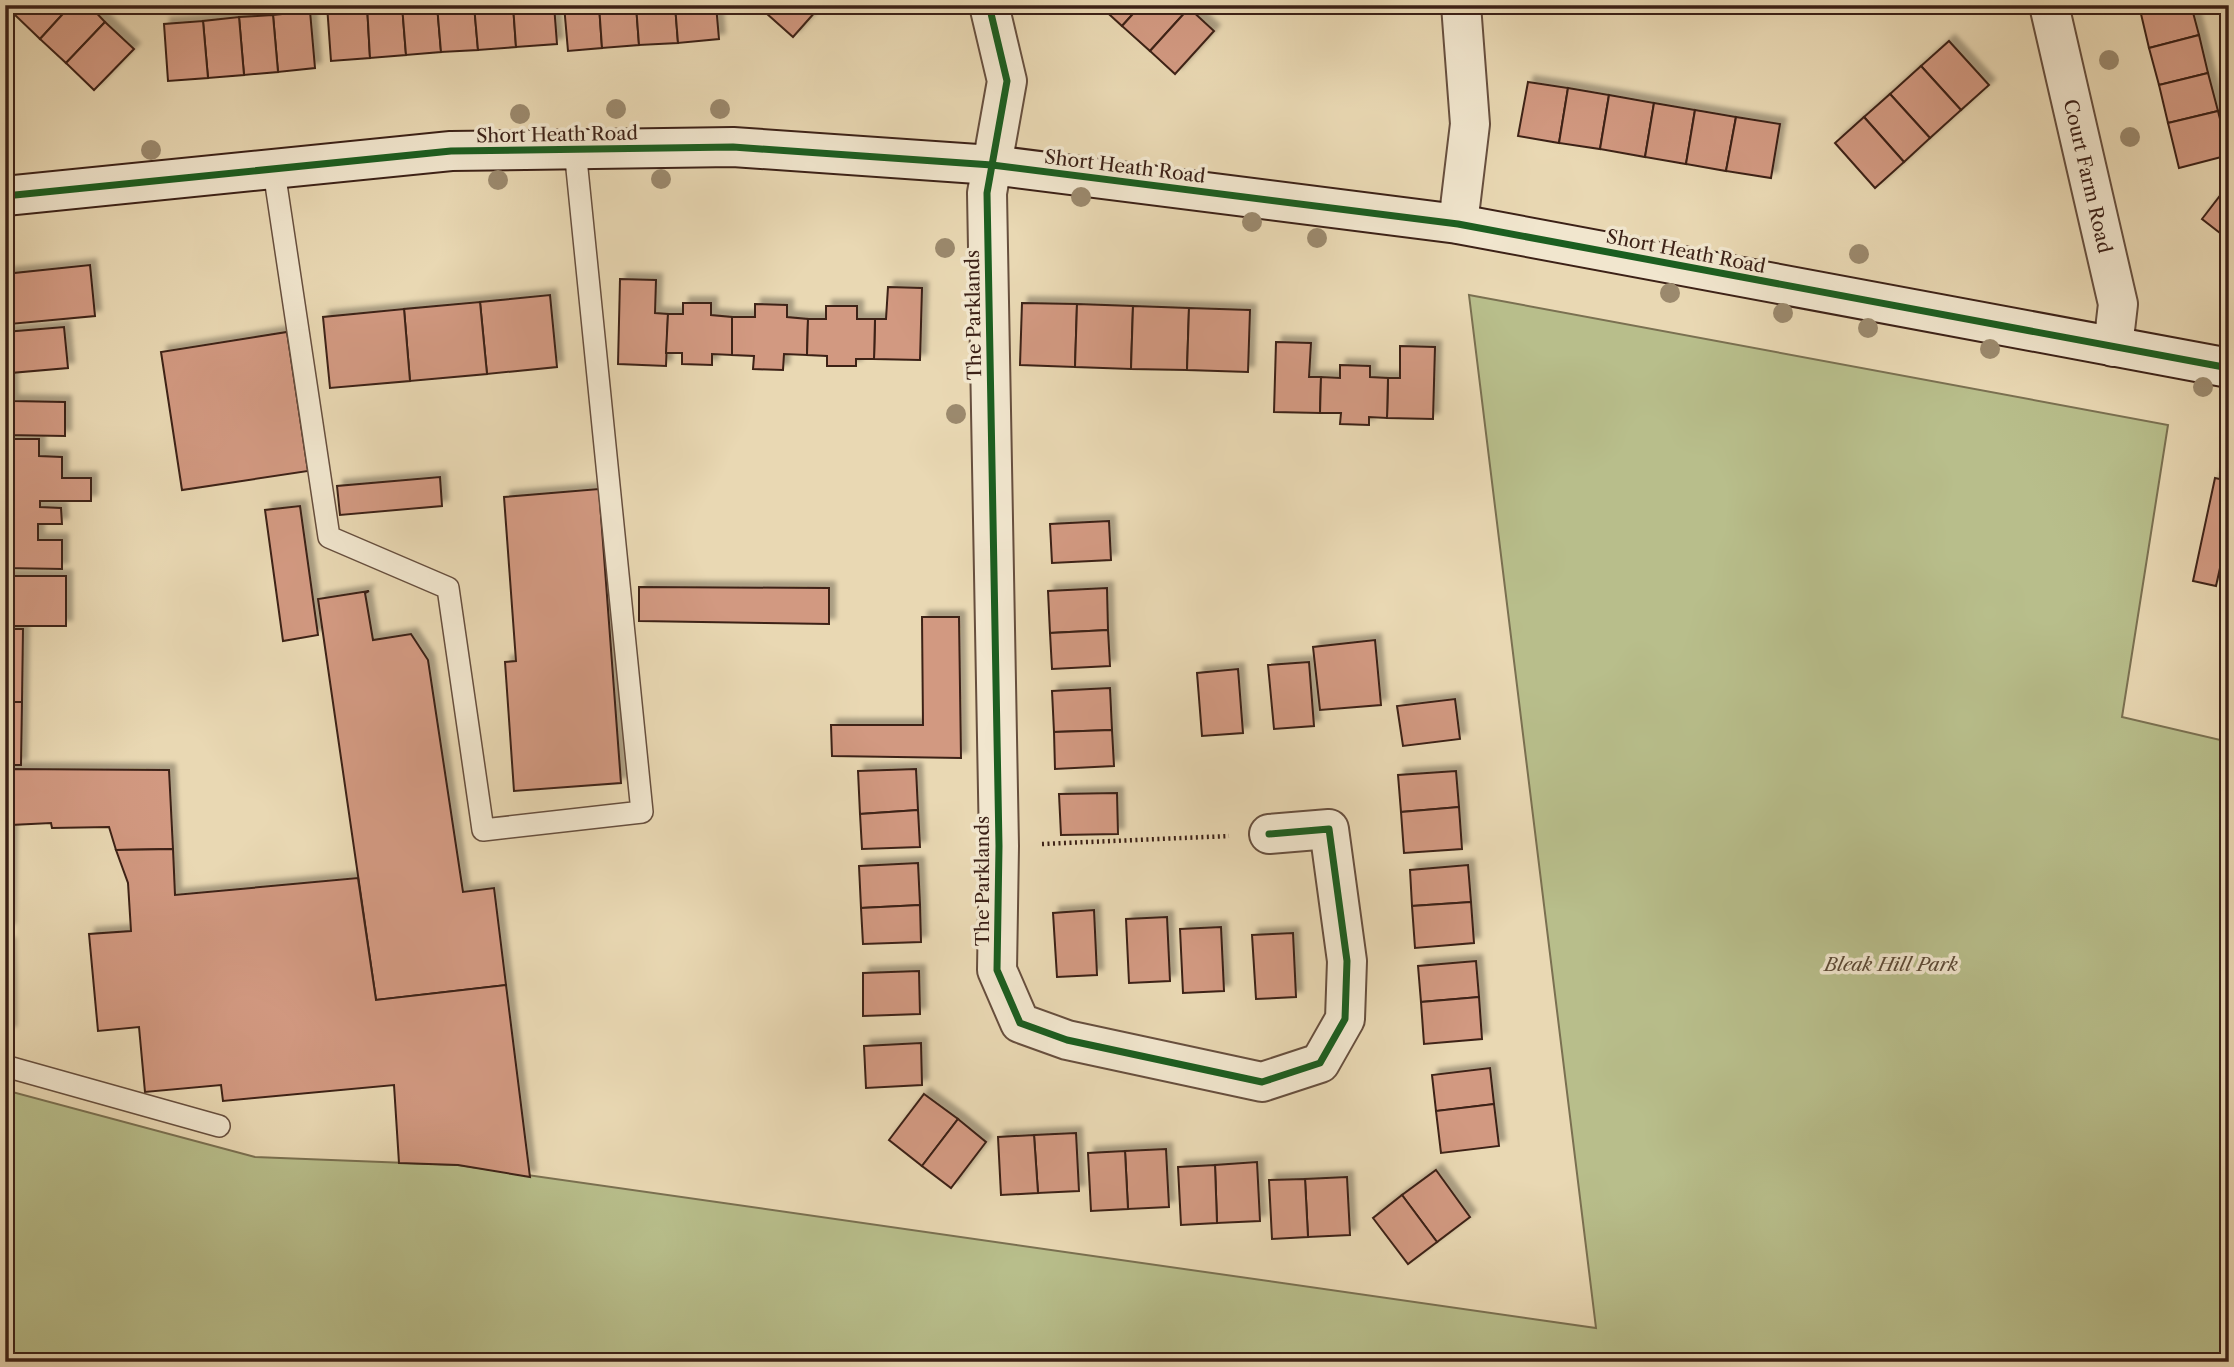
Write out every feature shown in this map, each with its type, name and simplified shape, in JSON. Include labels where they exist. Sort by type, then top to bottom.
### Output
[{"type":"street","name":"The Parklands","points":[[989,5],[1007,81],[987,192],[999,846],[997,970],[1020,1023],[1067,1040],[1262,1082],[1320,1063],[1345,1019],[1347,961],[1329,829],[1269,834]]},
{"type":"street","points":[[1458,224],[1470,124],[1461,5]]},
{"type":"street","name":"Court Farm Road","points":[[2049,5],[2118,304],[2113,347]]},
{"type":"street","name":"Short Heath Road","points":[[5,196],[274,171],[451,151],[733,147],[992,165],[1458,224],[2229,368]]},
{"type":"lane","points":[[274,171],[329,537],[448,588],[483,830],[642,812],[575,149]]},
{"type":"lane","points":[[5,1066],[219,1126]]},
{"type":"path","points":[[999,846],[1269,834]]},
{"type":"green space","name":"Bleak Hill Park","points":[[1469,295],[2168,425],[2122,717],[2229,742],[2229,1362],[5,1362],[5,1090],[255,1157],[458,1165],[1596,1328]]},
{"type":"building","points":[[5,5],[24,5],[15,15]]},
{"type":"building","points":[[24,5],[71,5],[40,39],[15,15]]},
{"type":"building","points":[[71,5],[89,5],[105,22],[66,63],[40,39]]},
{"type":"building","points":[[327,5],[367,5],[370,58],[331,61]]},
{"type":"building","points":[[367,5],[402,5],[406,55],[370,58]]},
{"type":"building","points":[[402,5],[437,5],[441,52],[406,55]]},
{"type":"building","points":[[437,5],[474,5],[478,50],[441,52]]},
{"type":"building","points":[[474,5],[513,5],[516,47],[478,50]]},
{"type":"building","points":[[513,5],[554,5],[557,44],[516,47]]},
{"type":"building","points":[[564,5],[599,5],[602,48],[568,51]]},
{"type":"building","points":[[599,5],[636,5],[639,45],[602,48]]},
{"type":"building","points":[[636,5],[675,5],[678,43],[639,45]]},
{"type":"building","points":[[675,5],[716,5],[719,39],[678,43]]},
{"type":"building","points":[[757,5],[809,5],[816,11],[793,37]]},
{"type":"building","points":[[1099,5],[1141,5],[1122,26]]},
{"type":"building","points":[[1141,5],[1185,5],[1189,8],[1150,51],[1122,26]]},
{"type":"building","points":[[2178,5],[2191,5],[2199,35],[2149,48],[2141,14]]},
{"type":"building","points":[[1189,8],[1214,31],[1175,74],[1150,51]]},
{"type":"building","points":[[310,11],[315,68],[278,72],[273,15]]},
{"type":"building","points":[[273,15],[278,72],[244,75],[239,17]]},
{"type":"building","points":[[239,17],[244,75],[208,78],[203,21]]},
{"type":"building","points":[[203,21],[208,78],[168,81],[164,24]]},
{"type":"building","points":[[105,22],[134,49],[94,90],[66,63]]},
{"type":"building","points":[[2199,35],[2208,73],[2159,85],[2149,48]]},
{"type":"building","points":[[1949,41],[1989,85],[1961,110],[1921,66]]},
{"type":"building","points":[[1921,66],[1961,110],[1930,138],[1890,94]]},
{"type":"building","points":[[2208,73],[2218,111],[2168,123],[2159,85]]},
{"type":"building","points":[[1528,82],[1568,88],[1559,143],[1518,136]]},
{"type":"building","points":[[1568,88],[1609,95],[1600,149],[1559,143]]},
{"type":"building","points":[[1890,94],[1930,138],[1904,162],[1864,117]]},
{"type":"building","points":[[1609,95],[1654,103],[1645,157],[1600,149]]},
{"type":"building","points":[[1654,103],[1695,110],[1686,164],[1645,157]]},
{"type":"building","points":[[1695,110],[1736,117],[1726,171],[1686,164]]},
{"type":"building","points":[[2218,111],[2229,155],[2179,168],[2168,123]]},
{"type":"building","points":[[1736,117],[1780,124],[1771,178],[1726,171]]},
{"type":"building","points":[[1864,117],[1904,162],[1875,188],[1835,143]]},
{"type":"building","points":[[2229,184],[2229,240],[2202,219]]},
{"type":"building","points":[[90,265],[95,316],[10,324],[5,274]]},
{"type":"building","points":[[620,279],[656,280],[655,313],[668,314],[666,366],[618,364]]},
{"type":"building","points":[[888,287],[922,288],[920,360],[874,359],[875,319],[886,319]]},
{"type":"building","points":[[550,295],[557,367],[487,374],[480,302]]},
{"type":"building","points":[[480,302],[487,374],[410,381],[404,309]]},
{"type":"building","points":[[683,303],[711,303],[711,315],[732,317],[732,355],[712,354],[712,365],[682,364],[682,353],[666,353],[668,314],[683,314]]},
{"type":"building","points":[[1022,303],[1077,304],[1075,367],[1020,365]]},
{"type":"building","points":[[755,304],[787,305],[787,317],[808,319],[807,355],[784,354],[783,370],[753,369],[754,356],[732,355],[732,317],[755,317]]},
{"type":"building","points":[[1077,304],[1133,306],[1131,369],[1075,367]]},
{"type":"building","points":[[826,306],[857,306],[857,319],[875,319],[874,359],[856,359],[856,366],[827,366],[827,356],[807,355],[808,319],[826,319]]},
{"type":"building","points":[[1133,306],[1189,308],[1187,370],[1131,369]]},
{"type":"building","points":[[1189,308],[1250,310],[1248,372],[1187,370]]},
{"type":"building","points":[[404,309],[410,381],[330,388],[323,317]]},
{"type":"building","points":[[64,327],[68,368],[11,373],[12,401],[65,402],[65,436],[5,435],[5,332]]},
{"type":"building","points":[[287,332],[308,471],[182,490],[161,352]]},
{"type":"building","points":[[1276,342],[1311,343],[1309,377],[1321,377],[1320,413],[1274,412]]},
{"type":"building","points":[[1400,346],[1435,347],[1433,419],[1387,418],[1388,378],[1400,378]]},
{"type":"building","points":[[1340,365],[1370,366],[1370,377],[1388,378],[1387,418],[1369,417],[1369,425],[1340,424],[1341,413],[1320,413],[1321,377],[1340,378]]},
{"type":"building","points":[[5,439],[39,439],[39,456],[62,457],[62,478],[91,478],[91,501],[40,501],[40,507],[61,508],[62,524],[38,524],[38,540],[62,540],[62,569],[5,568]]},
{"type":"building","points":[[440,477],[442,506],[340,515],[337,486]]},
{"type":"building","points":[[2215,478],[2229,481],[2229,542],[2226,541],[2216,586],[2193,581]]},
{"type":"building","points":[[599,489],[621,783],[514,791],[505,662],[516,661],[504,497]]},
{"type":"building","points":[[300,506],[318,635],[283,641],[265,510]]},
{"type":"building","points":[[1109,521],[1111,560],[1052,563],[1050,524]]},
{"type":"building","points":[[5,576],[66,576],[66,626],[5,626]]},
{"type":"building","points":[[639,587],[829,588],[829,624],[639,621]]},
{"type":"building","points":[[1107,588],[1108,630],[1050,633],[1048,591]]},
{"type":"building","points":[[369,591],[365,593],[373,640],[411,634],[428,660],[463,892],[494,888],[506,985],[376,1000],[318,599]]},
{"type":"building","points":[[922,617],[959,617],[961,758],[832,756],[831,725],[923,725]]},
{"type":"building","points":[[5,629],[23,629],[22,702],[5,702]]},
{"type":"building","points":[[1108,630],[1110,666],[1052,669],[1050,633]]},
{"type":"building","points":[[1375,640],[1381,705],[1320,710],[1313,647]]},
{"type":"building","points":[[1309,662],[1314,726],[1274,729],[1268,665]]},
{"type":"building","points":[[1238,669],[1243,733],[1202,736],[1197,673]]},
{"type":"building","points":[[1110,688],[1112,730],[1054,732],[1052,691]]},
{"type":"building","points":[[1455,699],[1460,739],[1403,746],[1397,706]]},
{"type":"building","points":[[5,702],[22,702],[21,765],[5,765]]},
{"type":"building","points":[[1112,730],[1114,766],[1055,769],[1054,732]]},
{"type":"building","points":[[5,769],[169,770],[173,849],[116,850],[109,827],[52,828],[51,823],[11,825],[9,929],[5,930]]},
{"type":"building","points":[[916,769],[918,810],[860,814],[858,771]]},
{"type":"building","points":[[1456,771],[1459,807],[1401,812],[1398,775]]},
{"type":"building","points":[[1117,793],[1118,834],[1061,835],[1059,794]]},
{"type":"building","points":[[1459,807],[1462,849],[1404,853],[1401,812]]},
{"type":"building","points":[[918,810],[920,847],[862,849],[860,814]]},
{"type":"building","points":[[173,849],[175,895],[358,878],[376,1000],[506,985],[530,1177],[458,1165],[399,1163],[394,1085],[223,1101],[221,1085],[145,1092],[139,1027],[98,1031],[89,934],[131,931],[128,883],[116,850]]},
{"type":"building","points":[[918,863],[920,905],[861,908],[859,866]]},
{"type":"building","points":[[1468,865],[1471,902],[1412,906],[1410,870]]},
{"type":"building","points":[[1471,902],[1474,943],[1415,948],[1412,906]]},
{"type":"building","points":[[920,905],[921,942],[863,944],[861,908]]},
{"type":"building","points":[[1094,910],[1097,975],[1057,977],[1053,913]]},
{"type":"building","points":[[1167,917],[1170,981],[1129,983],[1126,919]]},
{"type":"building","points":[[1221,927],[1224,991],[1183,993],[1180,929]]},
{"type":"building","points":[[1293,933],[1296,997],[1256,999],[1252,935]]},
{"type":"building","points":[[5,944],[9,944],[10,985],[5,986]]},
{"type":"building","points":[[1476,961],[1479,997],[1421,1002],[1418,966]]},
{"type":"building","points":[[919,971],[920,1014],[863,1016],[863,973]]},
{"type":"building","points":[[10,985],[10,1032],[5,1032],[5,986]]},
{"type":"building","points":[[1479,997],[1482,1039],[1424,1044],[1421,1002]]},
{"type":"building","points":[[921,1043],[922,1085],[866,1088],[864,1046]]},
{"type":"building","points":[[1490,1068],[1494,1104],[1436,1111],[1432,1075]]},
{"type":"building","points":[[924,1094],[958,1119],[922,1166],[889,1140]]},
{"type":"building","points":[[1494,1104],[1499,1146],[1441,1153],[1436,1111]]},
{"type":"building","points":[[958,1119],[986,1142],[951,1188],[922,1166]]},
{"type":"building","points":[[1076,1133],[1079,1191],[1038,1193],[1034,1135]]},
{"type":"building","points":[[1034,1135],[1038,1193],[1001,1195],[998,1137]]},
{"type":"building","points":[[1166,1149],[1169,1207],[1128,1209],[1125,1151]]},
{"type":"building","points":[[1125,1151],[1128,1209],[1091,1211],[1088,1153]]},
{"type":"building","points":[[1257,1162],[1260,1221],[1217,1223],[1215,1165]]},
{"type":"building","points":[[1215,1165],[1217,1223],[1181,1225],[1178,1167]]},
{"type":"building","points":[[1436,1170],[1470,1217],[1437,1242],[1402,1195]]},
{"type":"building","points":[[1347,1177],[1350,1235],[1308,1237],[1305,1179]]},
{"type":"building","points":[[1305,1179],[1308,1237],[1272,1239],[1269,1180]]},
{"type":"building","points":[[1402,1195],[1437,1242],[1408,1264],[1373,1218]]},
{"type":"cycle path","points":[[989,5],[1007,81],[987,193],[999,846],[997,970],[1020,1023],[1067,1040],[1262,1082],[1320,1063],[1345,1019],[1347,961],[1329,829],[1269,834]]},
{"type":"cycle path","points":[[5,196],[451,151],[733,147],[992,165],[1458,224],[2229,368]]}]
